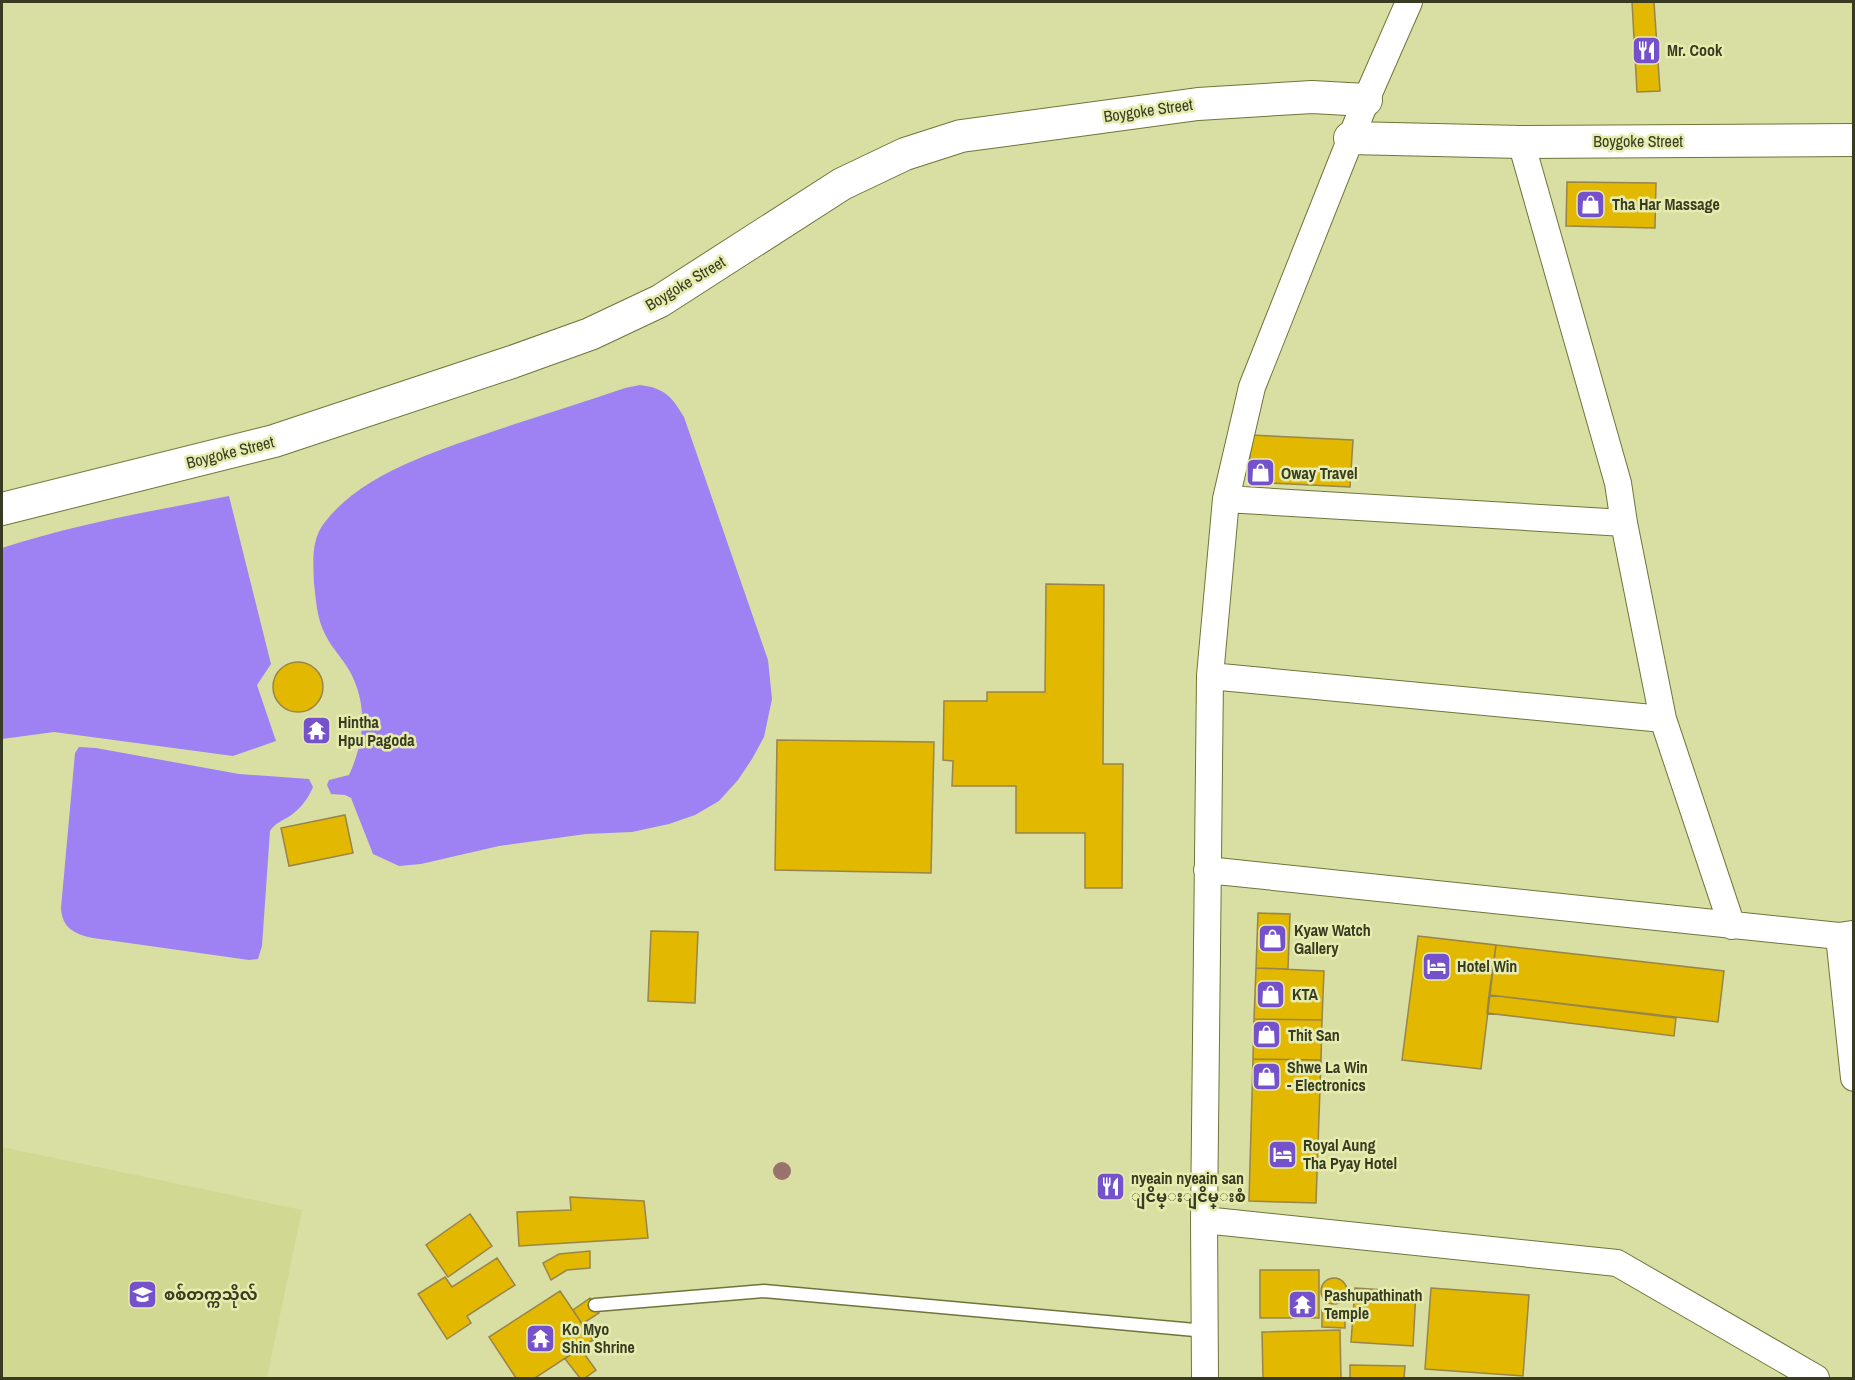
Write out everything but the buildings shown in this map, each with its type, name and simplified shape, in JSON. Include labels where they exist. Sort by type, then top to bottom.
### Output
[{"type":"street","points":[[1205,1378],[1203,1220],[1210,676],[1226,499],[1252,387],[1350,138],[1409,2]]},
{"type":"street","name":"Boygoke Street","points":[[2,509],[274,441],[512,362],[590,333],[660,301],[842,184],[905,154],[961,136],[1198,104],[1312,97],[1366,100]]},
{"type":"street","name":"Boygoke Street","points":[[1350,138],[1521,142],[1854,140]]},
{"type":"street","points":[[1521,142],[1618,483],[1663,720],[1732,926]]},
{"type":"street","points":[[1226,499],[1624,523]]},
{"type":"street","points":[[1210,676],[1663,720]]},
{"type":"street","points":[[1207,870],[1849,938],[1854,1078]]},
{"type":"street","points":[[1203,1220],[1617,1263],[1816,1378]]},
{"type":"lane","points":[[595,1305],[764,1291],[1206,1331]]},
{"type":"shaded area","points":[[640,385],[662,391],[676,404],[684,417],[768,660],[772,699],[764,737],[752,759],[738,780],[719,801],[695,815],[669,824],[632,832],[586,834],[499,846],[421,864],[399,866],[373,854],[351,798],[331,794],[327,785],[329,780],[349,775],[361,736],[362,709],[355,683],[328,640],[319,617],[313,559],[320,529],[341,504],[360,489],[405,464],[500,429]]},
{"type":"shaded area","points":[[229,496],[271,664],[257,685],[276,741],[233,756],[54,732],[2,739],[2,548],[86,525]]},
{"type":"shaded area","points":[[79,747],[96,748],[239,774],[309,779],[313,787],[304,803],[270,831],[262,946],[258,959],[249,960],[93,938],[70,929],[64,921],[61,908],[75,753]]},
{"type":"shaded area","name":"စစ်‌တက္ကသိုလ်","points":[[2,1147],[302,1210],[267,1378],[2,1378]]},
{"type":"place","name":"Mr. Cook","points":[[1646,50]]},
{"type":"place","name":"Tha Har Massage","points":[[1591,204]]},
{"type":"place","name":"Oway Travel","points":[[1260,473]]},
{"type":"place","name":"Hintha Hpu Pagoda","points":[[317,731]]},
{"type":"place","name":"Kyaw Watch Gallery","points":[[1273,939]]},
{"type":"place","name":"Hotel Win","points":[[1436,966]]},
{"type":"place","name":"KTA","points":[[1271,994]]},
{"type":"place","name":"Thit San","points":[[1267,1035]]},
{"type":"place","name":"Shwe La Win - Electronics","points":[[1266,1076]]},
{"type":"place","name":"Royal Aung Tha Pyay Hotel","points":[[1282,1154]]},
{"type":"place","name":"nyeain nyeain san ျငိမ္းျငိမ္းစံ","points":[[1110,1187]]},
{"type":"place","name":"စစ်‌တက္ကသိုလ်","points":[[143,1294]]},
{"type":"place","name":"Pashupathinath Temple","points":[[1303,1304]]},
{"type":"place","name":"Ko Myo Shin Shrine","points":[[541,1338]]}]
